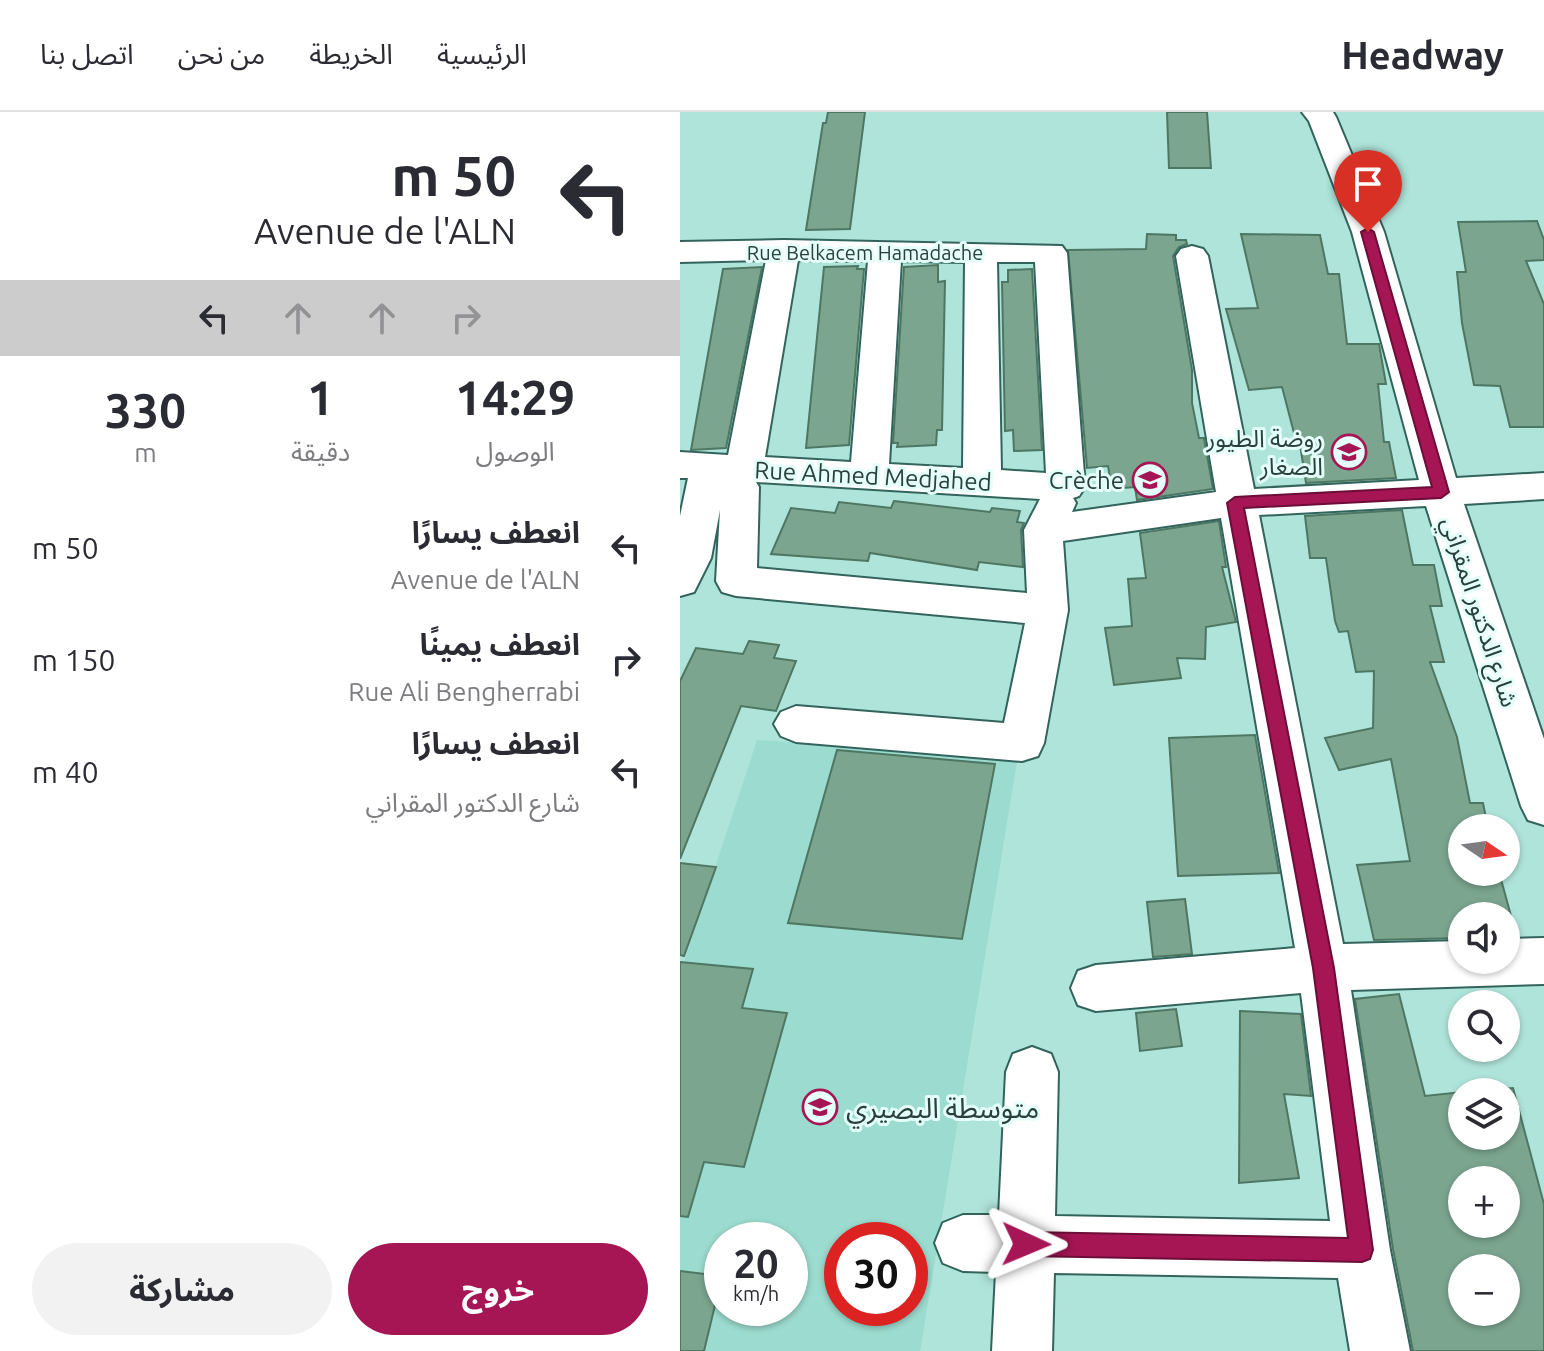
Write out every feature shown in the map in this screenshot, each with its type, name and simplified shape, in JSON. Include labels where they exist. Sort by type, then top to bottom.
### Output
[{"type":"street","name":"شارع الدكتور المقراني","points":[[1316,112],[1322,117],[1368,232],[1441,492],[1544,806]]},
{"type":"street","points":[[680,581],[691,558],[784,250]]},
{"type":"street","name":"Rue Belkacem Hamadache","points":[[680,252],[1051,253],[1066,487]]},
{"type":"street","points":[[869,476],[885,253]]},
{"type":"street","points":[[981,253],[982,482]]},
{"type":"street","points":[[1192,256],[1235,503],[1323,968],[1362,1250],[1380,1351]]},
{"type":"street","points":[[718,472],[736,581],[1048,610]]},
{"type":"street","name":"Rue Ahmed Medjahed","points":[[718,472],[869,476],[1066,487]]},
{"type":"street","points":[[1043,530],[1235,503],[1544,486]]},
{"type":"street","points":[[796,724],[1022,743],[1048,610],[1043,530],[1066,487]]},
{"type":"street","points":[[1096,988],[1323,968],[1544,961]]},
{"type":"street","points":[[1022,1351],[1032,1072]]},
{"type":"street","points":[[963,1243],[1362,1250]]},
{"type":"shaded area","name":"متوسطة البصيري","points":[[757,740],[1018,756],[928,1302],[928,1222],[824,1222],[824,1326],[924,1326],[920,1351],[680,1351],[680,974]]},
{"type":"building","points":[[828,112],[865,112],[850,229],[806,230],[823,123],[826,123]]},
{"type":"building","points":[[1167,112],[1207,112],[1211,168],[1169,168]]},
{"type":"building","points":[[1537,221],[1544,240],[1544,260],[1526,261],[1544,304],[1544,427],[1510,427],[1500,386],[1474,385],[1462,323],[1457,272],[1466,272],[1458,222]]},
{"type":"building","points":[[1147,234],[1176,235],[1176,240],[1186,240],[1187,244],[1179,247],[1173,256],[1192,370],[1192,403],[1199,438],[1204,438],[1213,489],[1137,500],[1135,487],[1112,489],[1108,466],[1087,468],[1068,250],[1146,249]]},
{"type":"building","points":[[1241,234],[1320,235],[1328,274],[1339,274],[1347,344],[1379,344],[1386,384],[1378,384],[1384,442],[1389,442],[1396,478],[1306,483],[1298,432],[1294,433],[1282,387],[1249,390],[1226,309],[1258,308]]},
{"type":"building","points":[[938,265],[938,282],[945,281],[942,430],[937,430],[936,445],[897,447],[898,443],[893,443],[904,267]]},
{"type":"building","points":[[858,266],[857,269],[864,269],[849,445],[806,448],[824,267]]},
{"type":"building","points":[[762,267],[726,448],[691,450],[723,269]]},
{"type":"building","points":[[1032,269],[1042,450],[1014,451],[1013,430],[1005,431],[1002,282],[1008,282],[1008,270]]},
{"type":"building","points":[[894,501],[990,512],[992,508],[1020,511],[1017,522],[1024,523],[1021,530],[1023,567],[979,562],[977,570],[870,553],[868,561],[771,554],[791,508],[835,513],[839,502],[891,508]]},
{"type":"building","points":[[1402,510],[1413,565],[1434,565],[1442,606],[1430,606],[1444,662],[1430,662],[1457,737],[1470,803],[1483,803],[1485,814],[1448,814],[1448,886],[1503,886],[1507,902],[1448,902],[1448,938],[1374,940],[1357,865],[1410,861],[1391,759],[1339,770],[1325,738],[1373,728],[1374,671],[1356,672],[1348,631],[1339,632],[1335,621],[1326,558],[1310,558],[1305,516]]},
{"type":"building","points":[[1219,521],[1226,567],[1222,567],[1236,622],[1206,627],[1205,659],[1177,658],[1181,678],[1114,685],[1105,628],[1132,626],[1128,579],[1146,578],[1140,533]]},
{"type":"building","points":[[749,641],[779,645],[774,658],[796,661],[776,711],[741,706],[680,859],[680,681],[696,648],[743,654]]},
{"type":"building","points":[[1255,735],[1279,873],[1178,876],[1169,738]]},
{"type":"building","points":[[837,750],[995,764],[962,939],[788,923]]},
{"type":"building","points":[[680,863],[716,867],[684,956],[680,955]]},
{"type":"building","points":[[1185,899],[1192,954],[1153,957],[1147,902]]},
{"type":"building","points":[[680,962],[753,969],[742,1008],[787,1013],[744,1167],[704,1162],[688,1217],[680,1216]]},
{"type":"building","points":[[1399,994],[1425,1096],[1448,1094],[1448,1150],[1520,1150],[1520,1114],[1544,1204],[1544,1351],[1413,1351],[1393,1249],[1355,999]]},
{"type":"building","points":[[1176,1009],[1182,1046],[1140,1051],[1136,1013]]},
{"type":"building","points":[[1240,1011],[1301,1014],[1311,1096],[1284,1094],[1299,1178],[1239,1183]]},
{"type":"building","points":[[680,1271],[704,1274],[704,1326],[710,1326],[704,1351],[680,1351]]},
{"type":"place","name":"روضة الطيور الصغار","points":[[1349,452]]},
{"type":"place","name":"Crèche","points":[[1150,480]]},
{"type":"place","name":"متوسطة البصيري","points":[[820,1107]]},
{"type":"route","points":[[1026,1244],[1362,1250],[1323,968],[1235,503],[1441,492],[1368,232]]}]
